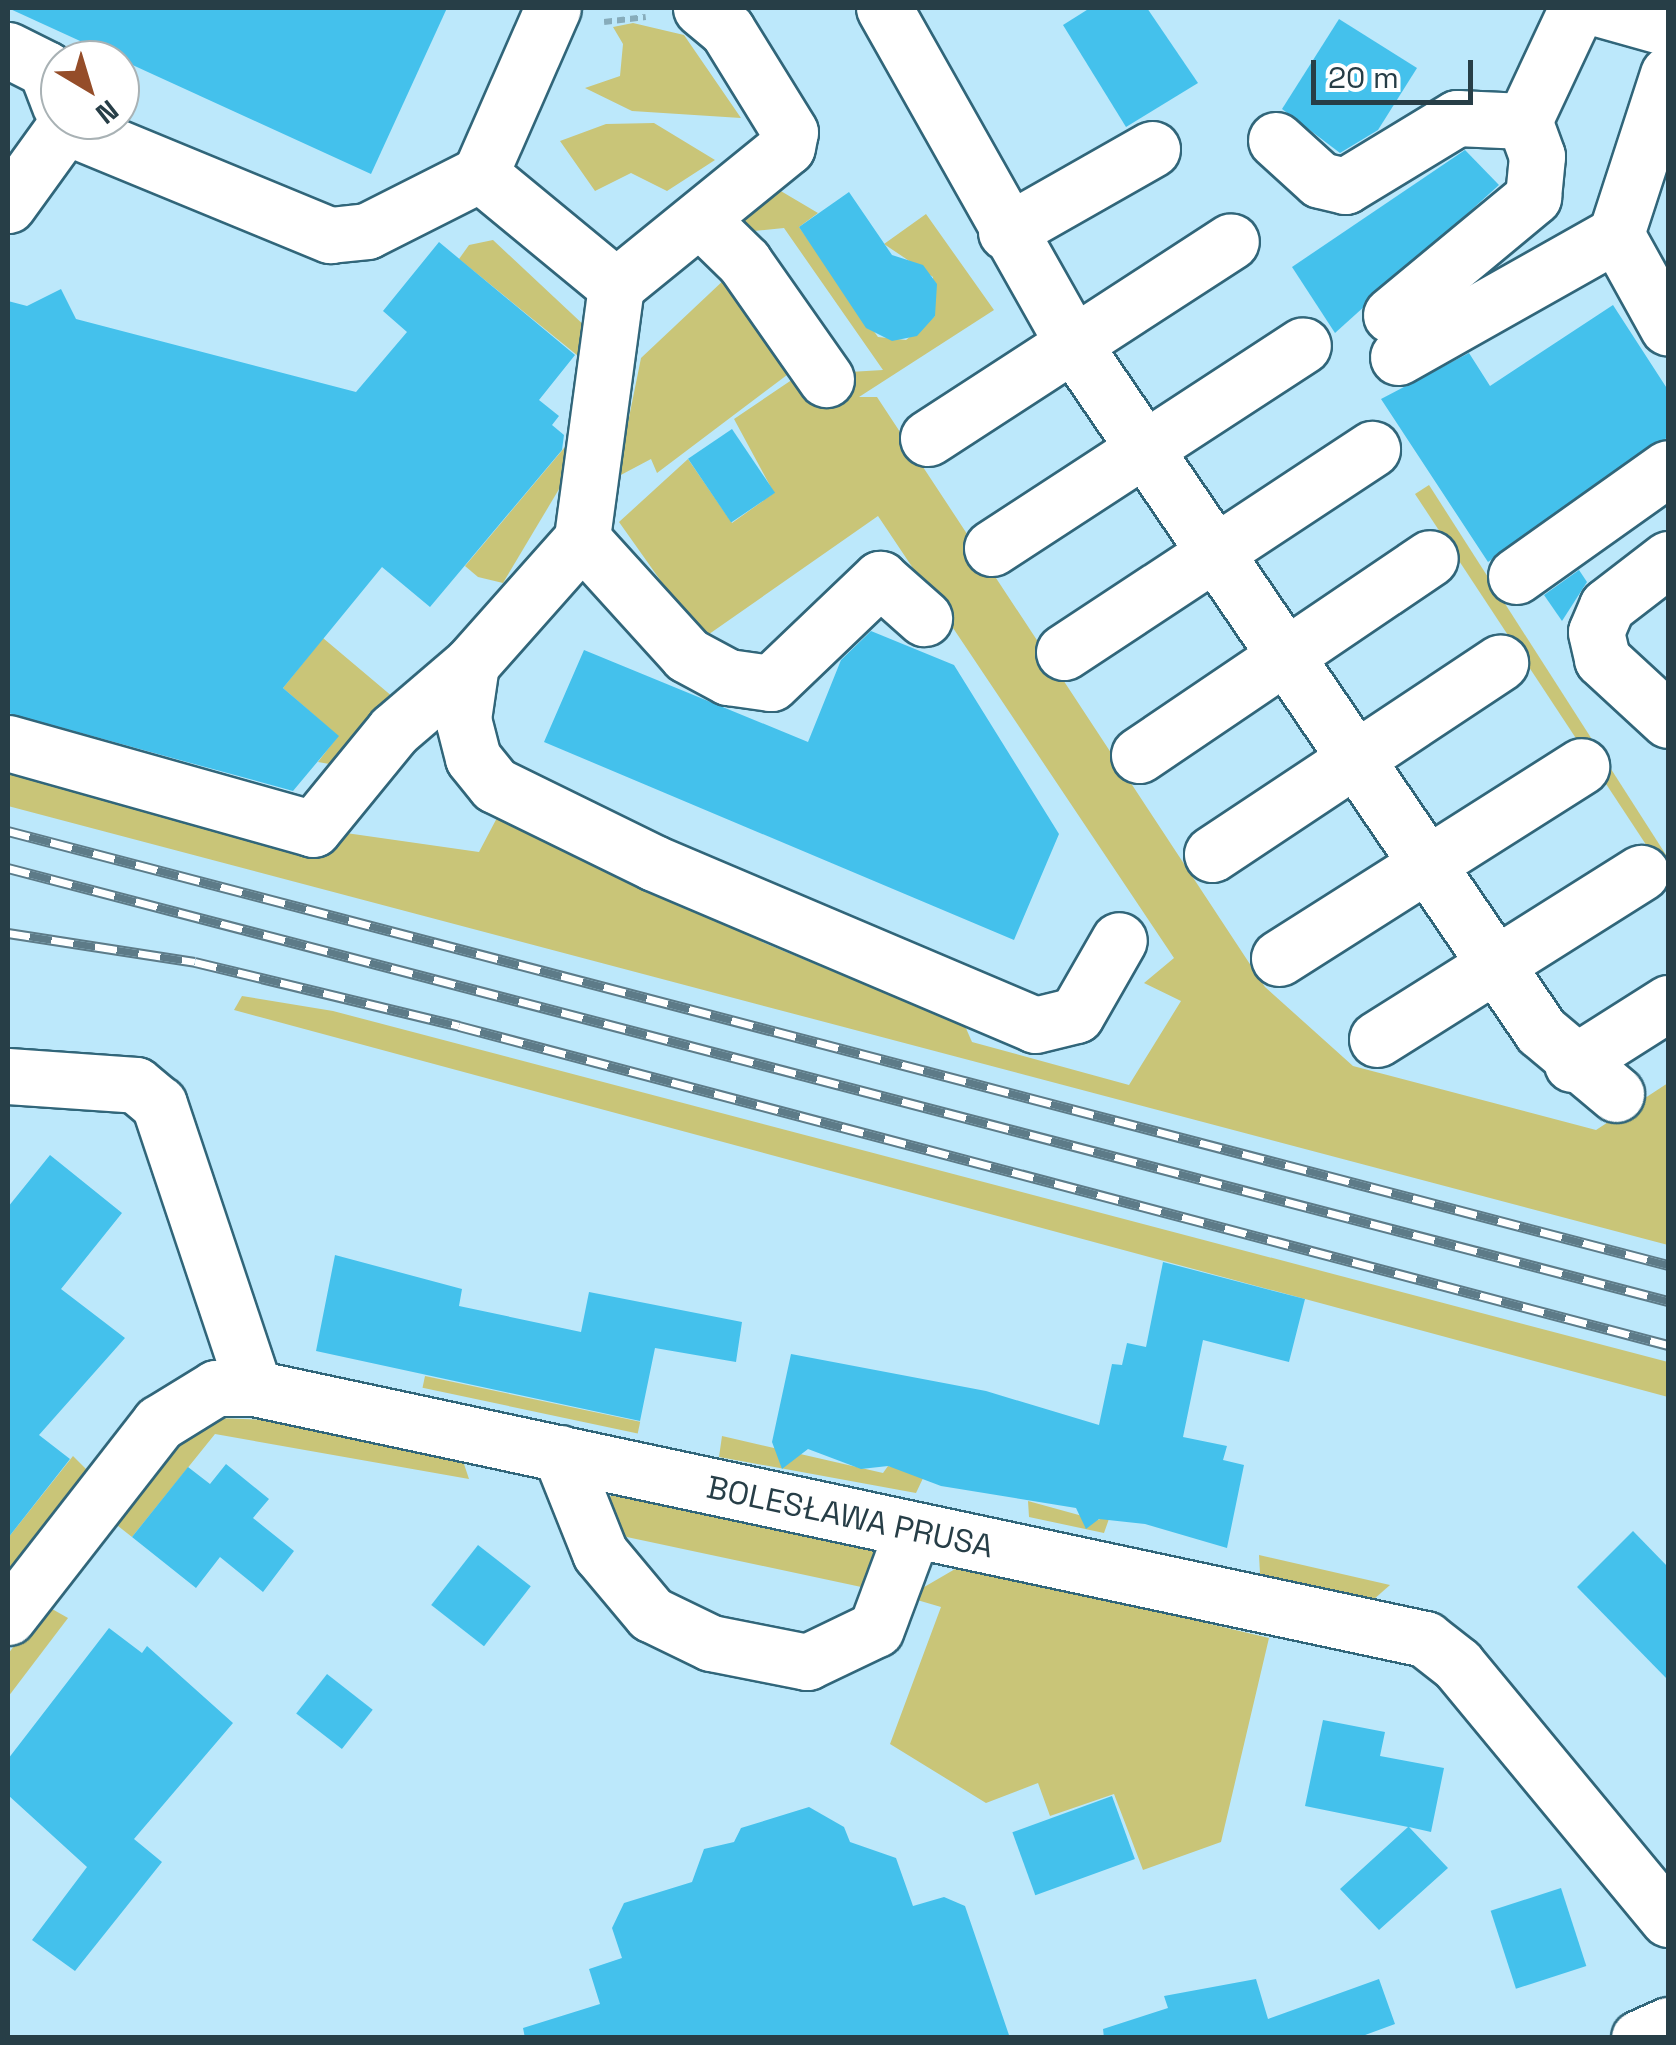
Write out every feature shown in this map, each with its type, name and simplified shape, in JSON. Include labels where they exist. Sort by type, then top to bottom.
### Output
[{"type":"street","points":[[884,8],[1006,232],[1073,344],[1496,965],[1594,1079],[1668,1003]]},
{"type":"street","points":[[1577,8],[1524,121],[1538,156],[1533,197],[1394,336],[1616,234],[1664,101]]},
{"type":"street","points":[[1597,8],[1668,28]]},
{"type":"street","points":[[8,743],[312,829],[394,730],[471,664],[582,538],[616,286],[776,159],[790,132],[726,30],[681,13]]},
{"type":"street","points":[[115,140],[330,235],[367,232],[480,174],[574,23]]},
{"type":"street","points":[[8,50],[40,67]]},
{"type":"street","points":[[1276,140],[1320,180],[1345,186],[1456,118],[1524,121]]},
{"type":"street","points":[[8,204],[48,140]]},
{"type":"street","points":[[1006,232],[1152,149]]},
{"type":"street","points":[[480,174],[616,286]]},
{"type":"street","points":[[700,218],[744,262],[826,379]]},
{"type":"street","points":[[1616,234],[1668,328]]},
{"type":"street","points":[[928,438],[1231,241]]},
{"type":"street","points":[[992,548],[1303,345]]},
{"type":"street","points":[[1064,652],[1372,449]]},
{"type":"street","points":[[1516,576],[1668,468]]},
{"type":"street","points":[[582,538],[686,655],[728,677],[771,683],[793,668],[868,582],[880,579],[924,618]]},
{"type":"street","points":[[1139,756],[1430,558]]},
{"type":"street","points":[[1668,559],[1607,606],[1596,632],[1612,672],[1668,720]]},
{"type":"street","points":[[1212,854],[1500,663]]},
{"type":"street","points":[[471,664],[463,720],[474,758],[496,785],[972,1000],[1035,1025],[1063,1024],[1090,1000],[1119,940]]},
{"type":"street","points":[[1279,958],[1581,766]]},
{"type":"street","points":[[1378,1040],[1641,873]]},
{"type":"street","points":[[8,1076],[136,1085],[159,1104],[254,1388]]},
{"type":"street","name":"BOLESŁAWA PRUSA","points":[[8,1616],[160,1424],[216,1388],[254,1388],[912,1532],[1425,1638],[1457,1664],[1668,1919]]},
{"type":"street","points":[[560,1454],[600,1552],[651,1614],[711,1643],[807,1662],[876,1630],[912,1532]]},
{"type":"street","points":[[1639,2038],[1668,2025]]},
{"type":"path","points":[[574,23],[681,13]]},
{"type":"shaded area","points":[[633,23],[684,35],[741,118],[632,111],[585,88],[620,76],[623,44],[613,27]]},
{"type":"shaded area","points":[[654,123],[715,160],[667,191],[631,173],[595,191],[560,141],[606,124]]},
{"type":"shaded area","points":[[774,187],[818,213],[799,227],[878,337],[906,340],[935,316],[933,277],[884,244],[926,214],[994,310],[859,397],[877,397],[1265,987],[1353,1066],[1596,1130],[1668,1083],[1668,1245],[8,806],[8,760],[333,850],[346,833],[479,852],[499,814],[754,926],[762,942],[965,1026],[972,1042],[1129,1085],[1181,1001],[1144,983],[1174,958],[878,516],[702,639],[619,522],[688,459],[732,523],[774,493],[734,419],[799,375],[883,370],[784,228],[743,232],[735,223]]},
{"type":"shaded area","points":[[493,240],[587,328],[583,360],[459,259],[469,245]]},
{"type":"shaded area","points":[[726,278],[795,369],[657,473],[651,459],[617,477],[641,358]]},
{"type":"shaded area","points":[[570,441],[571,469],[503,583],[478,577],[465,566]]},
{"type":"shaded area","points":[[1429,485],[1668,858],[1668,878],[1415,494]]},
{"type":"shaded area","points":[[323,638],[406,708],[341,766],[318,762],[338,736],[283,688]]},
{"type":"shaded area","points":[[242,996],[333,1011],[1668,1362],[1668,1397],[234,1010]]},
{"type":"shaded area","points":[[425,1376],[640,1422],[638,1433],[423,1388]]},
{"type":"shaded area","points":[[216,1418],[266,1420],[463,1461],[469,1479],[215,1434],[132,1537],[113,1522],[170,1449]]},
{"type":"shaded area","points":[[722,1436],[883,1473],[888,1466],[925,1474],[916,1493],[719,1457]]},
{"type":"shaded area","points":[[73,1456],[89,1472],[8,1573],[8,1538]]},
{"type":"shaded area","points":[[614,1494],[879,1547],[866,1588],[608,1533],[603,1501]]},
{"type":"shaded area","points":[[1028,1501],[1097,1520],[1110,1516],[1104,1533],[1029,1517]]},
{"type":"shaded area","points":[[1259,1555],[1390,1585],[1373,1600],[1260,1574]]},
{"type":"shaded area","points":[[962,1565],[1269,1638],[1221,1842],[1143,1870],[1114,1794],[1050,1816],[1038,1783],[986,1803],[890,1744],[941,1607],[907,1597]]},
{"type":"shaded area","points":[[45,1605],[68,1618],[8,1697],[8,1654]]},
{"type":"building","points":[[8,8],[447,8],[371,174],[140,68],[140,40],[78,40]]},
{"type":"building","points":[[1090,8],[1147,8],[1198,83],[1126,127],[1063,25]]},
{"type":"building","points":[[1339,19],[1417,68],[1378,130],[1340,153],[1282,109]]},
{"type":"building","points":[[1465,150],[1499,185],[1335,333],[1292,267]]},
{"type":"building","points":[[849,192],[892,255],[923,265],[937,284],[935,316],[917,336],[892,341],[866,328],[799,227]]},
{"type":"building","points":[[439,242],[575,355],[539,400],[559,416],[552,425],[564,435],[562,450],[430,607],[382,567],[283,688],[339,736],[293,791],[8,713],[8,301],[27,306],[61,289],[76,319],[356,392],[407,332],[383,311]]},
{"type":"building","points":[[1613,305],[1668,390],[1668,437],[1488,562],[1381,399],[1469,353],[1490,386]]},
{"type":"building","points":[[732,429],[775,493],[731,522],[688,459]]},
{"type":"building","points":[[1579,570],[1587,582],[1562,621],[1544,595]]},
{"type":"building","points":[[871,631],[954,665],[1059,834],[1014,940],[544,742],[584,650],[808,742],[841,660]]},
{"type":"building","points":[[50,1155],[122,1213],[61,1289],[125,1338],[39,1435],[70,1459],[8,1538],[8,1207]]},
{"type":"building","points":[[335,1255],[462,1289],[459,1306],[581,1332],[589,1292],[742,1322],[736,1362],[655,1348],[640,1421],[316,1351]]},
{"type":"building","points":[[1163,1262],[1305,1299],[1289,1362],[1203,1340],[1183,1437],[1227,1446],[1223,1460],[1244,1465],[1227,1548],[1145,1524],[1099,1519],[1086,1529],[1076,1508],[941,1486],[888,1466],[861,1469],[808,1449],[782,1469],[772,1442],[791,1354],[986,1391],[1099,1425],[1112,1364],[1122,1365],[1127,1343],[1146,1347]]},
{"type":"building","points":[[226,1464],[269,1499],[253,1518],[294,1551],[263,1592],[220,1557],[196,1588],[132,1537],[188,1467],[210,1484]]},
{"type":"building","points":[[1633,1531],[1668,1567],[1668,1680],[1577,1587]]},
{"type":"building","points":[[478,1545],[531,1586],[484,1646],[431,1605]]},
{"type":"building","points":[[109,1628],[142,1653],[147,1646],[233,1723],[134,1839],[162,1862],[75,1971],[32,1940],[87,1867],[8,1795],[8,1759]]},
{"type":"building","points":[[327,1674],[373,1710],[342,1749],[296,1713]]},
{"type":"building","points":[[1323,1720],[1385,1732],[1380,1756],[1444,1768],[1431,1832],[1409,1827],[1448,1868],[1379,1930],[1340,1889],[1408,1827],[1305,1806]]},
{"type":"building","points":[[1112,1796],[1135,1859],[1035,1895],[1012,1832]]},
{"type":"building","points":[[809,1807],[844,1827],[850,1842],[896,1858],[913,1906],[944,1897],[965,1906],[1010,2038],[525,2038],[523,2028],[600,2004],[589,1969],[622,1958],[612,1928],[624,1903],[692,1882],[704,1849],[734,1842],[741,1828]]},
{"type":"building","points":[[1561,1888],[1586,1966],[1516,1989],[1491,1911]]},
{"type":"building","points":[[1256,1979],[1268,2019],[1379,1979],[1395,2024],[1357,2038],[1104,2038],[1103,2029],[1168,2008],[1164,1996]]},
{"type":"railway","points":[[8,831],[1668,1265]]},
{"type":"railway","points":[[8,868],[1668,1301]]},
{"type":"railway","points":[[8,933],[195,962],[459,1026],[1668,1345]]}]
